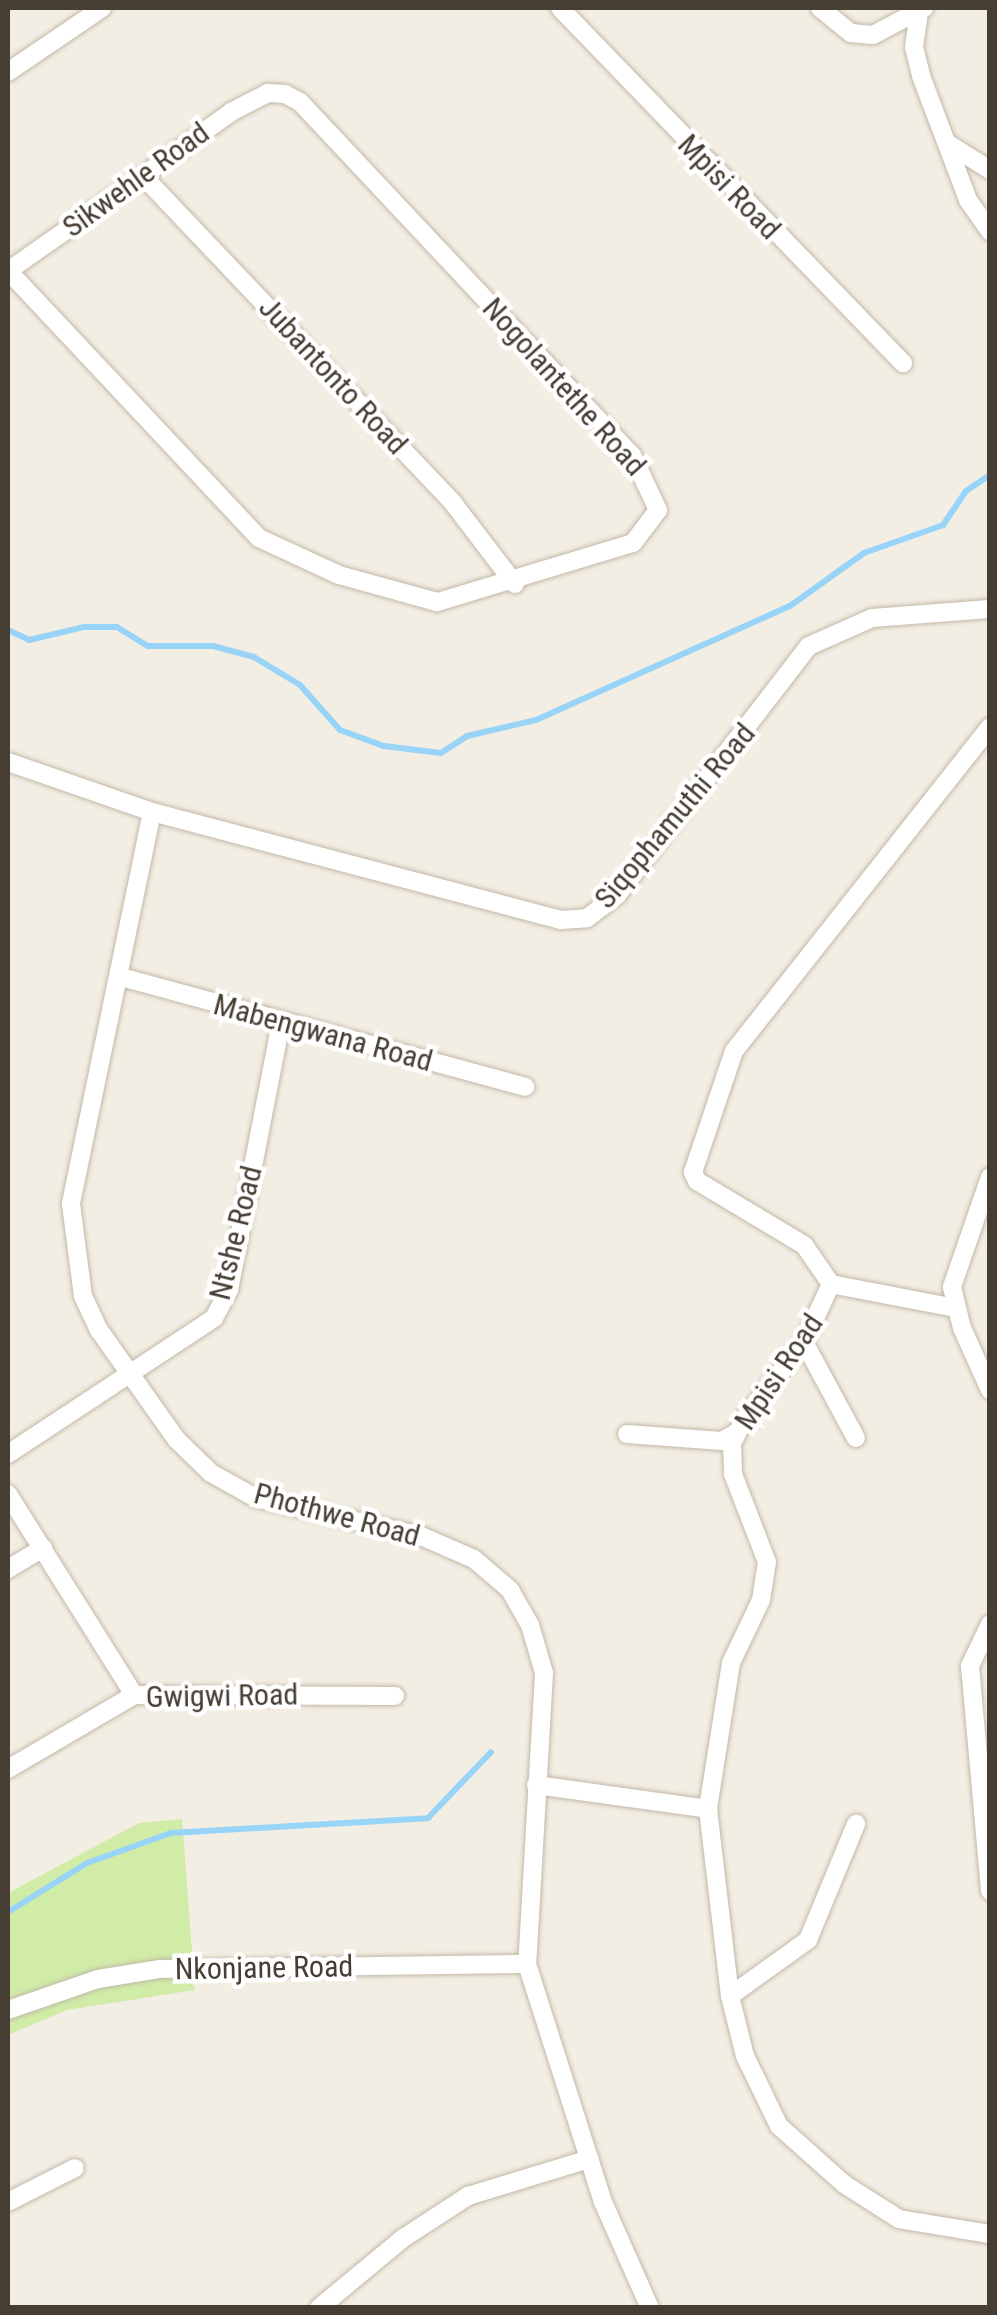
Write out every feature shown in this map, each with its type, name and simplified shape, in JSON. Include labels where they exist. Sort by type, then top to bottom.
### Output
[{"type":"street","points":[[8,72],[102,8]]},
{"type":"street","name":"Mpisi Road","points":[[560,8],[902,364]]},
{"type":"street","points":[[820,8],[860,34],[888,30],[922,10]]},
{"type":"street","points":[[922,10],[914,48],[968,200],[990,232]]},
{"type":"street","name":"Sikwehle Road","points":[[8,271],[231,112],[268,93]]},
{"type":"street","name":"Nogolantethe Road","points":[[8,271],[270,546],[421,601],[514,584],[633,543],[658,510],[651,483],[632,455],[300,102],[268,93]]},
{"type":"street","points":[[947,143],[990,170]]},
{"type":"street","name":"Jubantonto Road","points":[[143,176],[453,504],[514,584]]},
{"type":"street","name":"Siqophamuthi Road","points":[[152,812],[561,920],[586,918],[616,895],[810,646],[872,618],[990,609]]},
{"type":"street","name":"Mpisi Road","points":[[990,727],[734,1051],[693,1172],[700,1184],[804,1244],[830,1284],[804,1342],[736,1432],[733,1474],[763,1538],[766,1584],[732,1663],[708,1809],[730,1996],[756,2082],[780,2126],[804,2152],[900,2219],[990,2234]]},
{"type":"street","points":[[8,762],[152,812]]},
{"type":"street","name":"Phothwe Road","points":[[152,812],[121,977],[71,1204],[83,1296],[128,1376],[177,1440],[241,1490],[420,1536],[474,1559],[510,1590],[530,1624],[544,1673],[527,1964],[589,2158],[649,2307]]},
{"type":"street","name":"Mabengwana Road","points":[[121,977],[525,1087]]},
{"type":"street","name":"Ntshe Road","points":[[8,1454],[205,1326],[228,1290],[281,1022]]},
{"type":"street","points":[[990,1177],[956,1264],[956,1308],[990,1390]]},
{"type":"street","points":[[830,1284],[956,1308]]},
{"type":"street","points":[[804,1342],[856,1438]]},
{"type":"street","points":[[627,1434],[722,1441],[736,1432]]},
{"type":"street","points":[[8,1494],[134,1695]]},
{"type":"street","points":[[8,1568],[42,1548]]},
{"type":"street","points":[[990,1624],[970,1666],[990,1891]]},
{"type":"street","name":"Gwigwi Road","points":[[8,1769],[134,1695],[395,1696]]},
{"type":"street","points":[[536,1785],[708,1809]]},
{"type":"street","points":[[730,1996],[808,1940],[856,1824]]},
{"type":"street","name":"Nkonjane Road","points":[[8,2010],[98,1979],[160,1969],[527,1964]]},
{"type":"street","points":[[319,2308],[402,2239],[468,2196],[589,2158]]},
{"type":"street","points":[[8,2202],[75,2168]]},
{"type":"green space","points":[[182,1819],[195,1990],[67,2010],[8,2035],[8,1893],[139,1823]]},
{"type":"waterway","points":[[8,630],[29,640],[84,627],[117,627],[148,646],[213,646],[254,657],[300,685],[340,730],[384,746],[441,753],[467,736],[536,720],[790,606],[864,553],[943,525],[966,491],[990,475]]},
{"type":"waterway","points":[[8,1912],[87,1863],[171,1833],[428,1818],[491,1752]]}]
